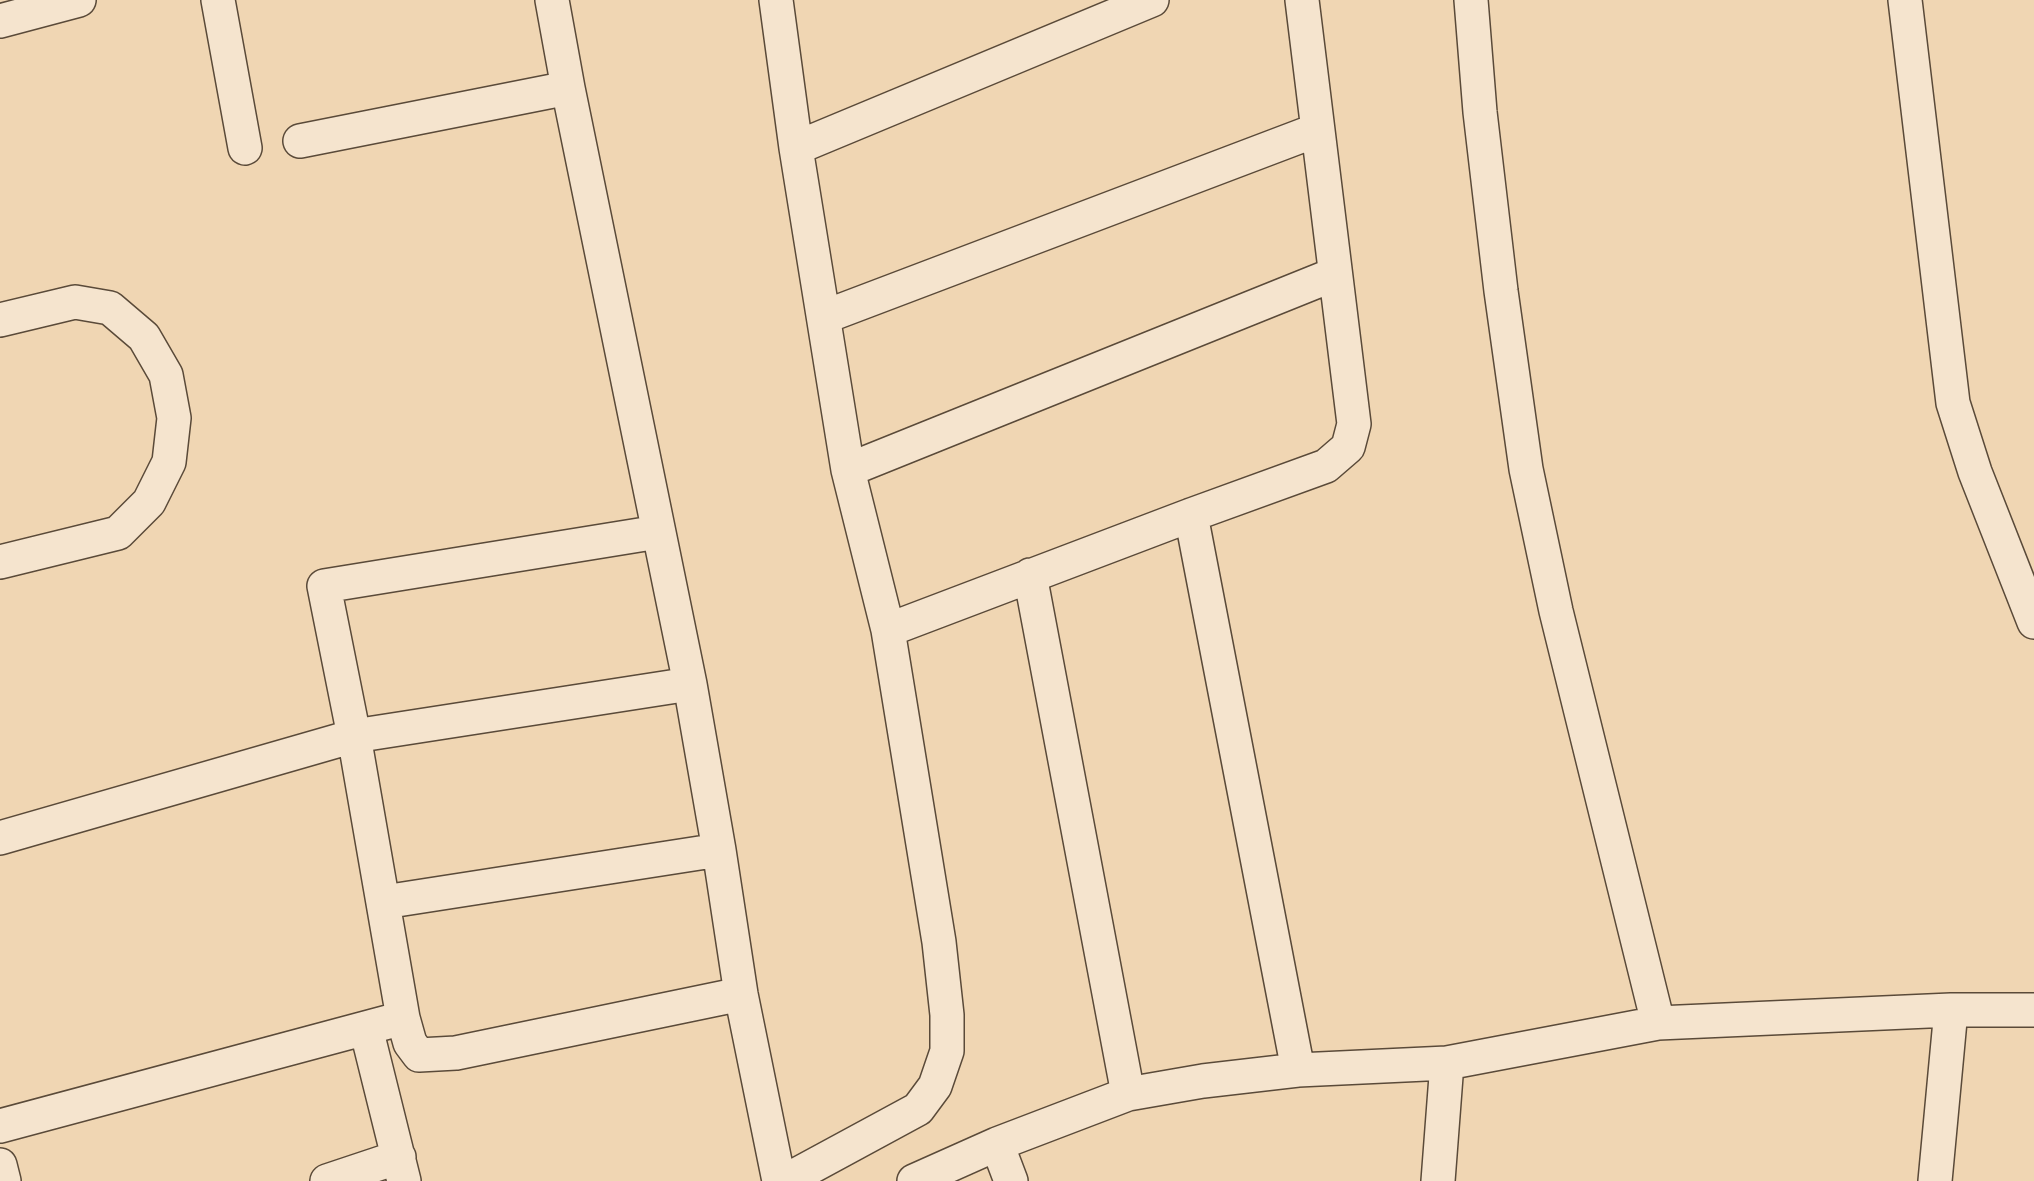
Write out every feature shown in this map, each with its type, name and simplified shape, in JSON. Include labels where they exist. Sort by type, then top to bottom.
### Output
[{"type":"street","points":[[0,21],[79,0]]},
{"type":"street","points":[[218,0],[245,148]]},
{"type":"street","points":[[552,0],[690,684],[741,994],[780,1181]]},
{"type":"street","points":[[776,0],[796,148],[848,470],[888,630],[939,942],[947,1015],[947,1051],[935,1086],[918,1109],[785,1181]]},
{"type":"street","points":[[796,148],[1152,0]]},
{"type":"street","points":[[888,630],[1326,466],[1348,447],[1354,424],[1302,0]]},
{"type":"street","points":[[1471,0],[1480,112],[1499,279],[1526,469],[1556,611],[1658,1023]]},
{"type":"street","points":[[1905,0],[1953,403],[1976,472],[2034,622]]},
{"type":"street","points":[[300,141],[568,88]]},
{"type":"street","points":[[824,317],[1317,130]]},
{"type":"street","points":[[848,470],[1335,274]]},
{"type":"street","points":[[0,320],[75,302],[110,308],[144,337],[166,375],[174,418],[169,462],[149,502],[118,533],[0,562]]},
{"type":"street","points":[[1191,515],[1298,1070]]},
{"type":"street","points":[[658,531],[324,586],[354,736],[403,1018],[410,1043],[419,1055],[456,1053],[741,994]]},
{"type":"street","points":[[1030,575],[1128,1094]]},
{"type":"street","points":[[0,838],[354,736],[690,684]]},
{"type":"street","points":[[384,902],[719,850]]},
{"type":"street","points":[[1935,1181],[1951,1010]]},
{"type":"street","points":[[914,1181],[996,1144],[1128,1094],[1203,1081],[1298,1070],[1447,1063],[1658,1023],[1951,1010],[2034,1010]]},
{"type":"street","points":[[0,1126],[403,1018]]},
{"type":"street","points":[[327,1181],[402,1169],[366,1028]]},
{"type":"street","points":[[1438,1181],[1447,1063]]},
{"type":"street","points":[[996,1144],[1011,1181]]},
{"type":"street","points":[[0,1165],[4,1181]]}]
